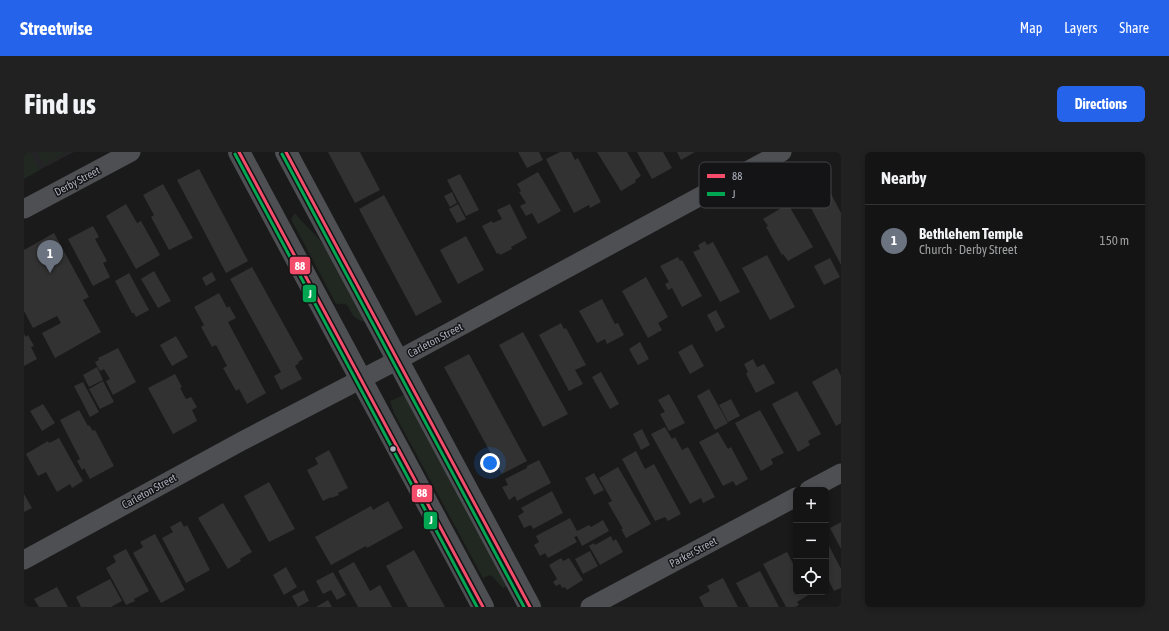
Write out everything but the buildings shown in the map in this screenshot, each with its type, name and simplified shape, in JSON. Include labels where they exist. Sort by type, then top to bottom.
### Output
[{"type":"street","name":"Derby Street","points":[[24,209],[131,152]]},
{"type":"street","points":[[239,152],[483,607]]},
{"type":"street","points":[[286,152],[530,607]]},
{"type":"street","name":"Carleton Street","points":[[764,162],[782,152]]},
{"type":"street","name":"Carleton Street","points":[[24,560],[242,441],[398,360],[699,197]]},
{"type":"street","points":[[815,487],[841,473]]},
{"type":"street","name":"Parker Street","points":[[590,607],[793,499]]},
{"type":"shaded area","points":[[24,152],[74,152],[24,178]]},
{"type":"shaded area","points":[[24,152],[30,152],[40,170],[24,179]]},
{"type":"shaded area","points":[[38,152],[66,152],[44,164]]},
{"type":"shaded area","points":[[295,213],[319,239],[328,252],[365,322],[356,318],[347,305],[336,304],[291,219]]},
{"type":"shaded area","points":[[404,395],[411,405],[507,586],[503,588],[491,575],[483,578],[394,413],[390,401]]},
{"type":"transit line","name":"88","points":[[239,152],[483,607]]},
{"type":"transit line","name":"88","points":[[286,152],[530,607]]},
{"type":"transit line","name":"J","points":[[235,154],[477,607]]},
{"type":"transit line","name":"J","points":[[282,154],[524,607]]},
{"type":"place","name":"Bethlehem Temple","points":[[50,273]]}]
